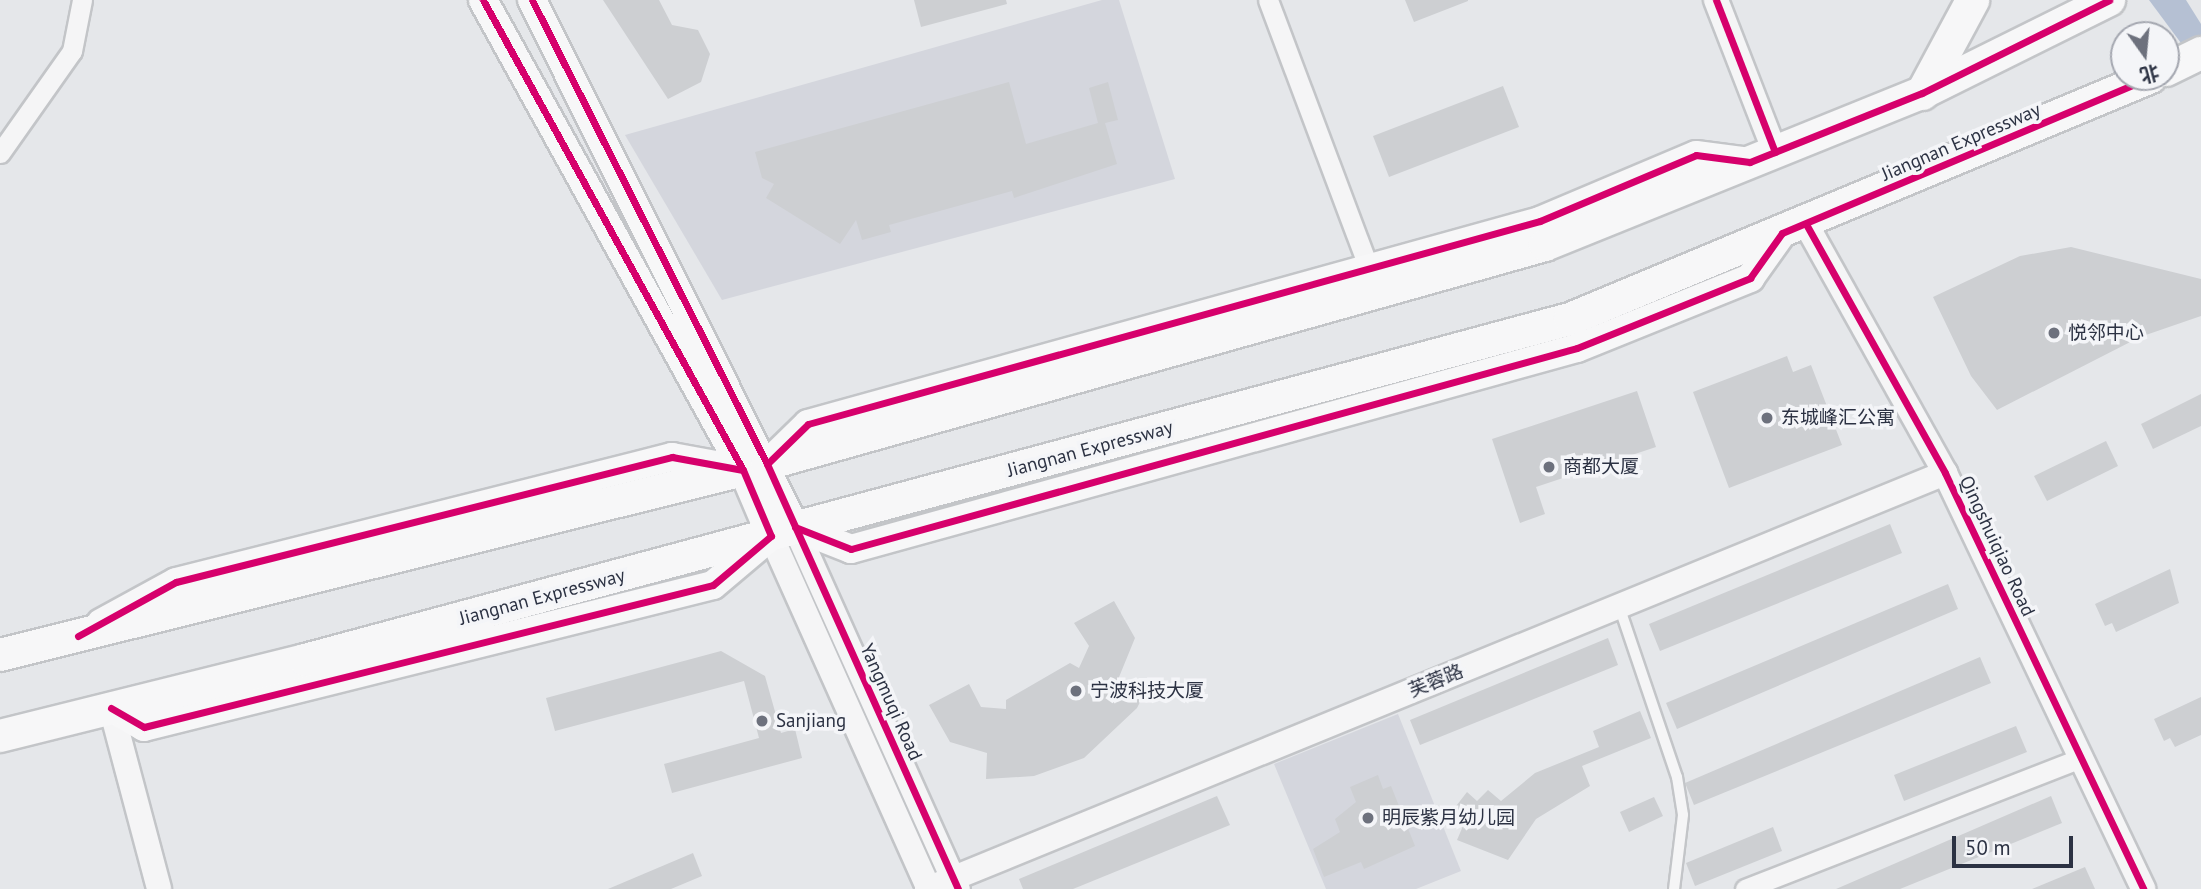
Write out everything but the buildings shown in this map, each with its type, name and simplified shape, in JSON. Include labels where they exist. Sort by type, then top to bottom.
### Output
[{"type":"highway","points":[[1922,93],[1972,0]]},
{"type":"main road","points":[[483,0],[755,467]]},
{"type":"main road","points":[[532,0],[755,467],[783,532]]},
{"type":"main road","points":[[0,655],[755,467],[1545,245],[1922,93],[2099,5]]},
{"type":"main road","name":"Jiangnan Expressway","points":[[2180,64],[2201,53]]},
{"type":"main road","name":"Jiangnan Expressway","points":[[0,736],[783,532],[1570,319],[2118,91]]},
{"type":"main road","points":[[755,467],[808,424],[1540,220],[1696,155],[1762,157]]},
{"type":"street","points":[[0,153],[72,51],[82,0]]},
{"type":"street","points":[[1268,0],[1368,268]]},
{"type":"street","points":[[1716,0],[1762,157]]},
{"type":"street","name":"Qingshuiqiao Road","points":[[1794,228],[1945,473],[2143,889]]},
{"type":"street","name":"芙蓉路","points":[[928,889],[956,884],[1619,606],[1945,473]]},
{"type":"street","points":[[783,532],[928,889]]},
{"type":"street","name":"Yangmuqi Road","points":[[783,532],[956,884]]},
{"type":"street","points":[[111,708],[159,889]]},
{"type":"street","points":[[1745,889],[2079,759]]},
{"type":"lane","points":[[1619,606],[1677,777],[1683,815],[1674,889]]},
{"type":"shaded area","points":[[1102,0],[1119,0],[1175,179],[722,300],[625,135]]},
{"type":"shaded area","name":"明辰紫月幼儿园","points":[[1398,714],[1461,871],[1416,889],[1326,889],[1274,764]]},
{"type":"water","points":[[2149,0],[2186,0],[2201,24],[2201,70],[2180,42],[2180,21],[2165,21]]},
{"type":"cycle path","points":[[111,708],[144,727],[713,585],[771,536],[743,470],[483,0]]},
{"type":"cycle path","points":[[532,0],[767,464],[958,889]]},
{"type":"cycle path","points":[[1716,0],[1775,152]]},
{"type":"cycle path","points":[[767,464],[808,424],[1540,221],[1696,155],[1750,162],[1922,93],[2109,0]]},
{"type":"cycle path","points":[[795,527],[851,549],[1577,348],[1750,278],[1782,233],[2118,91]]},
{"type":"cycle path","points":[[1806,224],[1945,473],[2143,889]]},
{"type":"cycle path","points":[[78,636],[176,582],[672,457],[743,470]]},
{"type":"place","name":"悦邻中心","points":[[2054,333]]},
{"type":"place","name":"东城峰汇公寓","points":[[1767,418]]},
{"type":"place","name":"商都大厦","points":[[1549,467]]},
{"type":"place","name":"宁波科技大厦","points":[[1076,691]]},
{"type":"place","name":"Sanjiang","points":[[762,721]]},
{"type":"place","name":"明辰紫月幼儿园","points":[[1368,818]]}]
